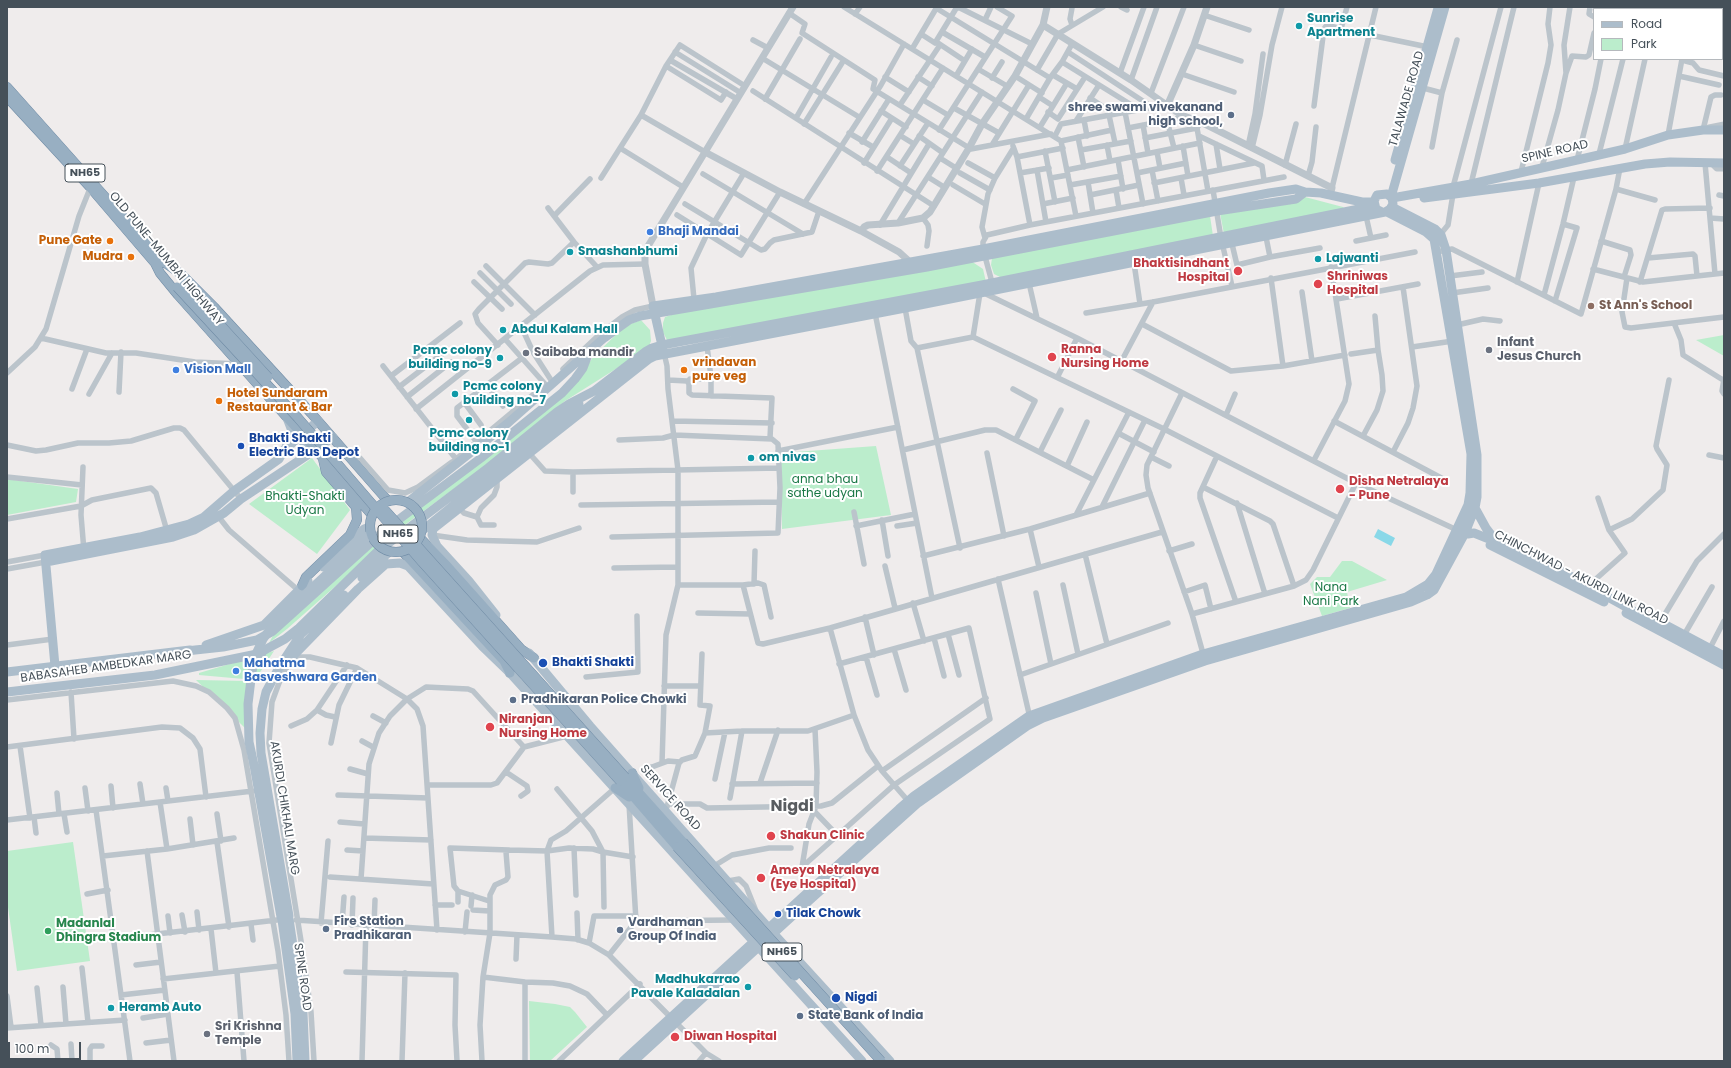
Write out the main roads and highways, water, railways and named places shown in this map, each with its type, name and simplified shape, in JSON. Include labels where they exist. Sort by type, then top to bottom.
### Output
[{"type":"highway","name":"OLD PUNE–MUMBAI HIGHWAY","points":[[7,87],[158,261],[160,272],[178,295],[372,515]]},
{"type":"highway","name":"OLD PUNE–MUMBAI HIGHWAY","points":[[7,97],[92,185]]},
{"type":"highway","name":"NH65","points":[[158,261],[298,418],[422,562],[623,780],[873,1061]]},
{"type":"highway","points":[[158,261],[187,279],[333,437],[388,501]]},
{"type":"highway","points":[[300,588],[306,577],[350,535],[357,520],[356,507],[326,472],[320,456]]},
{"type":"highway","points":[[398,500],[408,502],[415,507],[420,514],[423,521],[422,534],[410,549],[403,552],[390,552],[381,548],[375,542],[370,530],[372,515],[378,506],[388,501],[398,500]]},
{"type":"highway","points":[[422,534],[521,649],[534,658]]},
{"type":"highway","points":[[403,552],[504,661],[510,674]]},
{"type":"highway","points":[[623,780],[641,801]]},
{"type":"highway","name":"NH65","points":[[680,845],[881,1061]]},
{"type":"main road","name":"TALAWADE ROAD","points":[[1389,203],[1423,88],[1438,7]]},
{"type":"main road","name":"TALAWADE ROAD","points":[[1389,203],[1430,48],[1445,7]]},
{"type":"main road","name":"SPINE ROAD","points":[[1453,191],[1471,184],[1625,149],[1668,135],[1703,130],[1724,130]]},
{"type":"main road","name":"SPINE ROAD","points":[[1225,242],[1266,237],[1366,216],[1389,203],[1421,196],[1453,191],[1539,183],[1620,168],[1670,162],[1724,163]]},
{"type":"main road","points":[[654,310],[984,253],[1216,207],[1269,193],[1296,189],[1305,192],[1321,193],[1331,191],[1362,202],[1374,204]]},
{"type":"main road","points":[[1216,207],[1296,199],[1305,192]]},
{"type":"main road","points":[[1389,203],[1376,209],[1374,204],[1377,195],[1430,225],[1446,250],[1457,325],[1456,341],[1471,454],[1470,493],[1463,532]]},
{"type":"main road","points":[[993,287],[1030,283],[1134,263],[1225,242],[1374,204]]},
{"type":"main road","points":[[623,1061],[673,1020],[756,943],[911,804],[1031,719],[1043,718],[1204,657],[1364,616],[1427,595],[1434,590],[1441,579],[1475,508],[1477,497],[1477,455],[1456,341],[1437,252],[1437,237]]},
{"type":"main road","points":[[663,349],[707,346],[905,308],[993,287],[1225,242]]},
{"type":"main road","points":[[408,502],[459,460],[471,454],[604,338],[629,320],[654,310],[694,299],[910,262],[984,253]]},
{"type":"main road","points":[[422,534],[594,391],[645,352],[982,290]]},
{"type":"main road","points":[[654,310],[663,349]]},
{"type":"main road","name":"SERVICE ROAD","points":[[663,349],[459,508],[433,529],[432,535],[437,546],[469,581],[590,726],[623,780],[667,808],[714,866],[757,915],[890,1061]]},
{"type":"main road","points":[[186,651],[223,647],[257,640],[273,631],[386,529],[481,458],[562,393],[583,368],[590,351]]},
{"type":"main road","points":[[259,653],[285,639],[299,628],[377,552],[488,468],[558,412],[569,404],[594,391]]},
{"type":"main road","points":[[84,552],[167,531],[189,524],[204,517],[234,491],[279,459],[292,431],[287,417]]},
{"type":"main road","points":[[284,450],[318,421]]},
{"type":"main road","points":[[55,666],[46,559],[173,537],[194,530],[218,516],[281,472],[320,456],[333,437]]},
{"type":"main road","points":[[274,463],[281,472]]},
{"type":"main road","points":[[1475,508],[1496,542]]},
{"type":"main road","name":"BABASAHEB AMBEDKAR MARG","points":[[7,672],[186,651],[264,624],[300,588],[364,529],[370,530]]},
{"type":"main road","points":[[263,789],[254,765],[249,742],[248,704],[252,671],[257,652],[271,628],[370,530]]},
{"type":"main road","name":"CHINCHWAD - AKURDI LINK ROAD","points":[[1463,532],[1474,533],[1561,571],[1637,612],[1657,626],[1684,635],[1724,665]]},
{"type":"main road","name":"CHINCHWAD - AKURDI LINK ROAD","points":[[1463,532],[1471,538],[1486,543],[1708,652],[1724,656]]},
{"type":"main road","points":[[290,656],[302,634],[390,552]]},
{"type":"main road","name":"AKURDI CHIKHALI MARG","points":[[305,1061],[303,1013],[263,789],[260,744],[263,704],[269,685],[290,656],[358,589],[386,564],[400,563],[408,566],[510,674]]},
{"type":"main road","name":"BABASAHEB AMBEDKAR MARG","points":[[7,692],[155,675],[278,649],[302,634]]},
{"type":"main road","points":[[510,674],[567,736],[623,780],[629,804],[862,1061]]},
{"type":"main road","name":"SPINE ROAD","points":[[286,919],[295,1014],[297,1061]]},
{"type":"main road","points":[[634,1061],[673,1020]]},
{"type":"water","points":[[1378,529],[1395,538],[1391,546],[1374,537]]},
{"type":"place","name":"Sunrise Apartment","points":[[1299,26]]},
{"type":"place","name":"shree swami vivekanand high school,","points":[[1231,115]]},
{"type":"place","name":"Bhaji Mandai","points":[[650,232]]},
{"type":"place","name":"Pune Gate","points":[[110,241]]},
{"type":"place","name":"Smashanbhumi","points":[[570,252]]},
{"type":"place","name":"Mudra","points":[[131,257]]},
{"type":"place","name":"Lajwanti","points":[[1318,259]]},
{"type":"place","name":"Bhaktisindhant Hospital","points":[[1238,271]]},
{"type":"place","name":"Shriniwas Hospital","points":[[1318,284]]},
{"type":"place","name":"St Ann's School","points":[[1591,306]]},
{"type":"place","name":"Abdul Kalam Hall","points":[[503,330]]},
{"type":"place","name":"Infant Jesus Church","points":[[1489,350]]},
{"type":"place","name":"Saibaba mandir","points":[[526,353]]},
{"type":"place","name":"Ranna Nursing Home","points":[[1052,357]]},
{"type":"place","name":"Pcmc colony building no-9","points":[[500,358]]},
{"type":"place","name":"Vision Mall","points":[[176,370]]},
{"type":"place","name":"vrindavan pure veg","points":[[684,370]]},
{"type":"place","name":"Pcmc colony building no-7","points":[[455,394]]},
{"type":"place","name":"Hotel Sundaram Restaurant & Bar","points":[[219,401]]},
{"type":"place","name":"Pcmc colony building no-1","points":[[469,420]]},
{"type":"place","name":"Bhakti Shakti Electric Bus Depot","points":[[241,446]]},
{"type":"place","name":"om nivas","points":[[751,458]]},
{"type":"place","name":"Disha Netralaya - Pune","points":[[1340,489]]},
{"type":"place","name":"Bhakti Shakti","points":[[543,663]]},
{"type":"place","name":"Mahatma Basveshwara Garden","points":[[236,671]]},
{"type":"place","name":"Pradhikaran Police Chowki","points":[[513,700]]},
{"type":"place","name":"Niranjan Nursing Home","points":[[490,727]]},
{"type":"place","name":"Shakun Clinic","points":[[771,836]]},
{"type":"place","name":"Ameya Netralaya (Eye Hospital)","points":[[761,878]]},
{"type":"place","name":"Tilak Chowk","points":[[778,914]]},
{"type":"place","name":"Fire Station Pradhikaran","points":[[326,929]]},
{"type":"place","name":"Vardhaman Group Of India","points":[[620,930]]},
{"type":"place","name":"Madanlal Dhingra Stadium","points":[[48,931]]},
{"type":"place","name":"Madhukarrao Pavale Kaladalan","points":[[748,987]]},
{"type":"place","name":"Nigdi","points":[[836,998]]},
{"type":"place","name":"Heramb Auto","points":[[111,1008]]},
{"type":"place","name":"State Bank of India","points":[[800,1016]]},
{"type":"place","name":"Sri Krishna Temple","points":[[207,1034]]},
{"type":"place","name":"Diwan Hospital","points":[[675,1037]]},
{"type":"district","name":"Nigdi","points":[[792,807]]},
{"type":"park label","name":"anna bhau sathe udyan","points":[[825,487]]},
{"type":"park label","name":"Bhakti-Shakti Udyan","points":[[305,504]]},
{"type":"park label","name":"Nana Nani Park","points":[[1331,595]]}]
